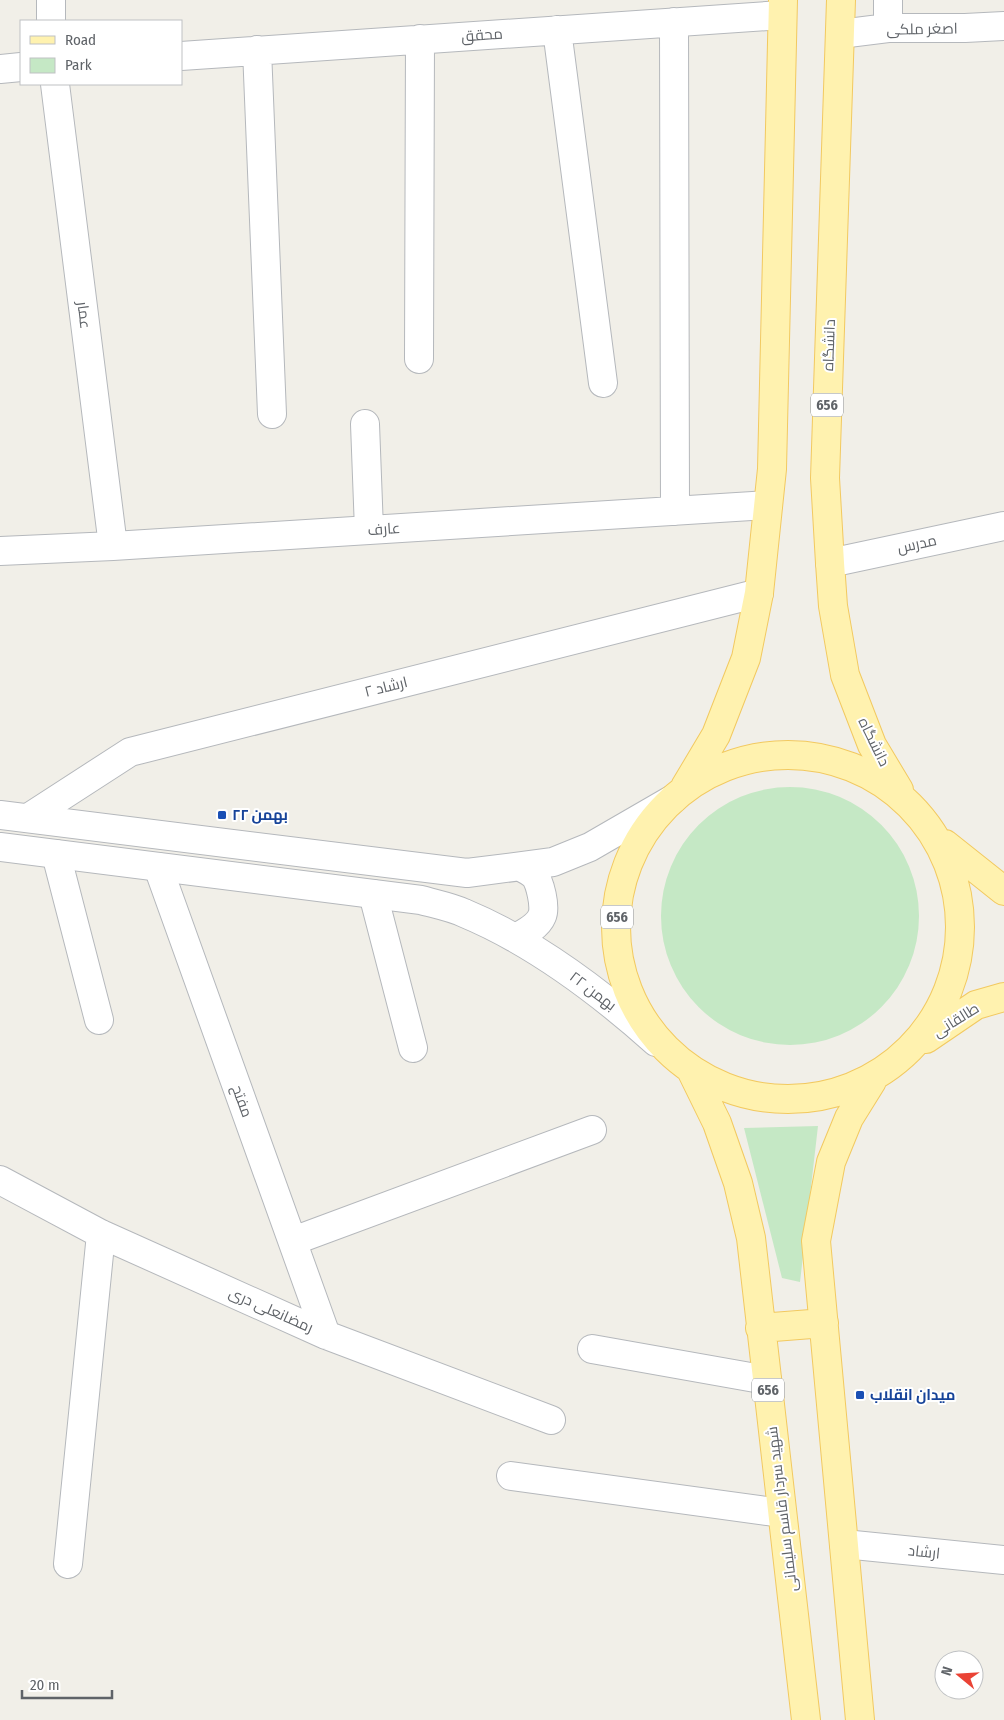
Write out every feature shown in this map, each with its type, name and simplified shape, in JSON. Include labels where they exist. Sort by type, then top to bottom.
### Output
[{"type":"main road","name":"دانشگاه","points":[[841,0],[825,478],[830,563],[834,606],[845,675],[872,745],[903,795]]},
{"type":"main road","name":"656","points":[[782,8],[772,469],[759,593],[746,658],[716,735],[679,793],[650,823],[628,863],[617,907],[618,954],[630,1002],[656,1042],[691,1070],[734,1092],[780,1099],[827,1097],[872,1081]]},
{"type":"main road","name":"656","points":[[679,793],[727,766],[774,753],[820,756],[864,770],[903,795],[933,833],[955,875],[962,925],[956,970],[939,1012],[910,1049],[872,1081],[849,1118],[831,1162],[816,1241],[860,1720]]},
{"type":"main road","points":[[933,833],[1004,891]]},
{"type":"main road","name":"طالقانی","points":[[910,1049],[976,1005],[1004,997]]},
{"type":"main road","name":"شهید سردار قاسم سلیمانی","points":[[691,1070],[717,1123],[738,1183],[751,1238],[806,1720]]},
{"type":"main road","points":[[760,1328],[824,1323]]},
{"type":"street","points":[[51,0],[52,20]]},
{"type":"street","points":[[888,0],[888,28]]},
{"type":"street","name":"محقق","points":[[182,56],[674,22],[782,8]]},
{"type":"street","points":[[674,22],[675,511]]},
{"type":"street","name":"اصغر ملکی","points":[[840,34],[888,28],[1004,26]]},
{"type":"street","points":[[557,30],[603,383]]},
{"type":"street","points":[[419,359],[420,39]]},
{"type":"street","points":[[257,50],[272,414]]},
{"type":"street","points":[[0,69],[20,67]]},
{"type":"street","name":"عمار","points":[[55,85],[113,546]]},
{"type":"street","points":[[364,424],[369,530]]},
{"type":"street","name":"عارف","points":[[0,552],[768,505]]},
{"type":"street","name":"مدرس","points":[[830,563],[1004,526]]},
{"type":"street","name":"ارشاد ۲","points":[[28,818],[130,752],[759,593]]},
{"type":"street","points":[[0,815],[467,874],[553,862],[590,847],[679,793]]},
{"type":"street","name":"۲۲ بهمن","points":[[0,847],[420,900],[463,912],[515,938],[560,966],[629,1018],[656,1042]]},
{"type":"street","points":[[56,854],[99,1020]]},
{"type":"street","name":"مفتح","points":[[158,867],[326,1335]]},
{"type":"street","points":[[515,938],[530,931],[542,916],[543,902],[539,883],[533,874],[521,867]]},
{"type":"street","points":[[373,894],[413,1048]]},
{"type":"street","points":[[292,1241],[592,1130]]},
{"type":"street","name":"رمضانعلی دری","points":[[0,1180],[101,1234],[326,1335],[550,1420]]},
{"type":"street","points":[[68,1564],[101,1234]]},
{"type":"street","points":[[592,1349],[767,1380]]},
{"type":"street","points":[[510,1476],[782,1513]]},
{"type":"street","name":"ارشاد","points":[[844,1544],[1004,1560]]},
{"type":"green space","points":[[790,787],[815,790],[851,802],[872,816],[890,834],[904,855],[909,867],[916,891],[919,916],[916,941],[904,977],[890,998],[872,1016],[851,1030],[839,1035],[815,1042],[790,1045],[765,1042],[729,1030],[708,1016],[690,998],[676,977],[671,965],[664,941],[661,916],[664,891],[676,855],[690,834],[708,816],[729,802],[741,797],[765,790]]},
{"type":"green space","points":[[818,1126],[800,1282],[782,1278],[744,1128]]},
{"type":"place","name":"۲۲ بهمن","points":[[222,815]]},
{"type":"place","name":"میدان انقلاب","points":[[860,1395]]}]
